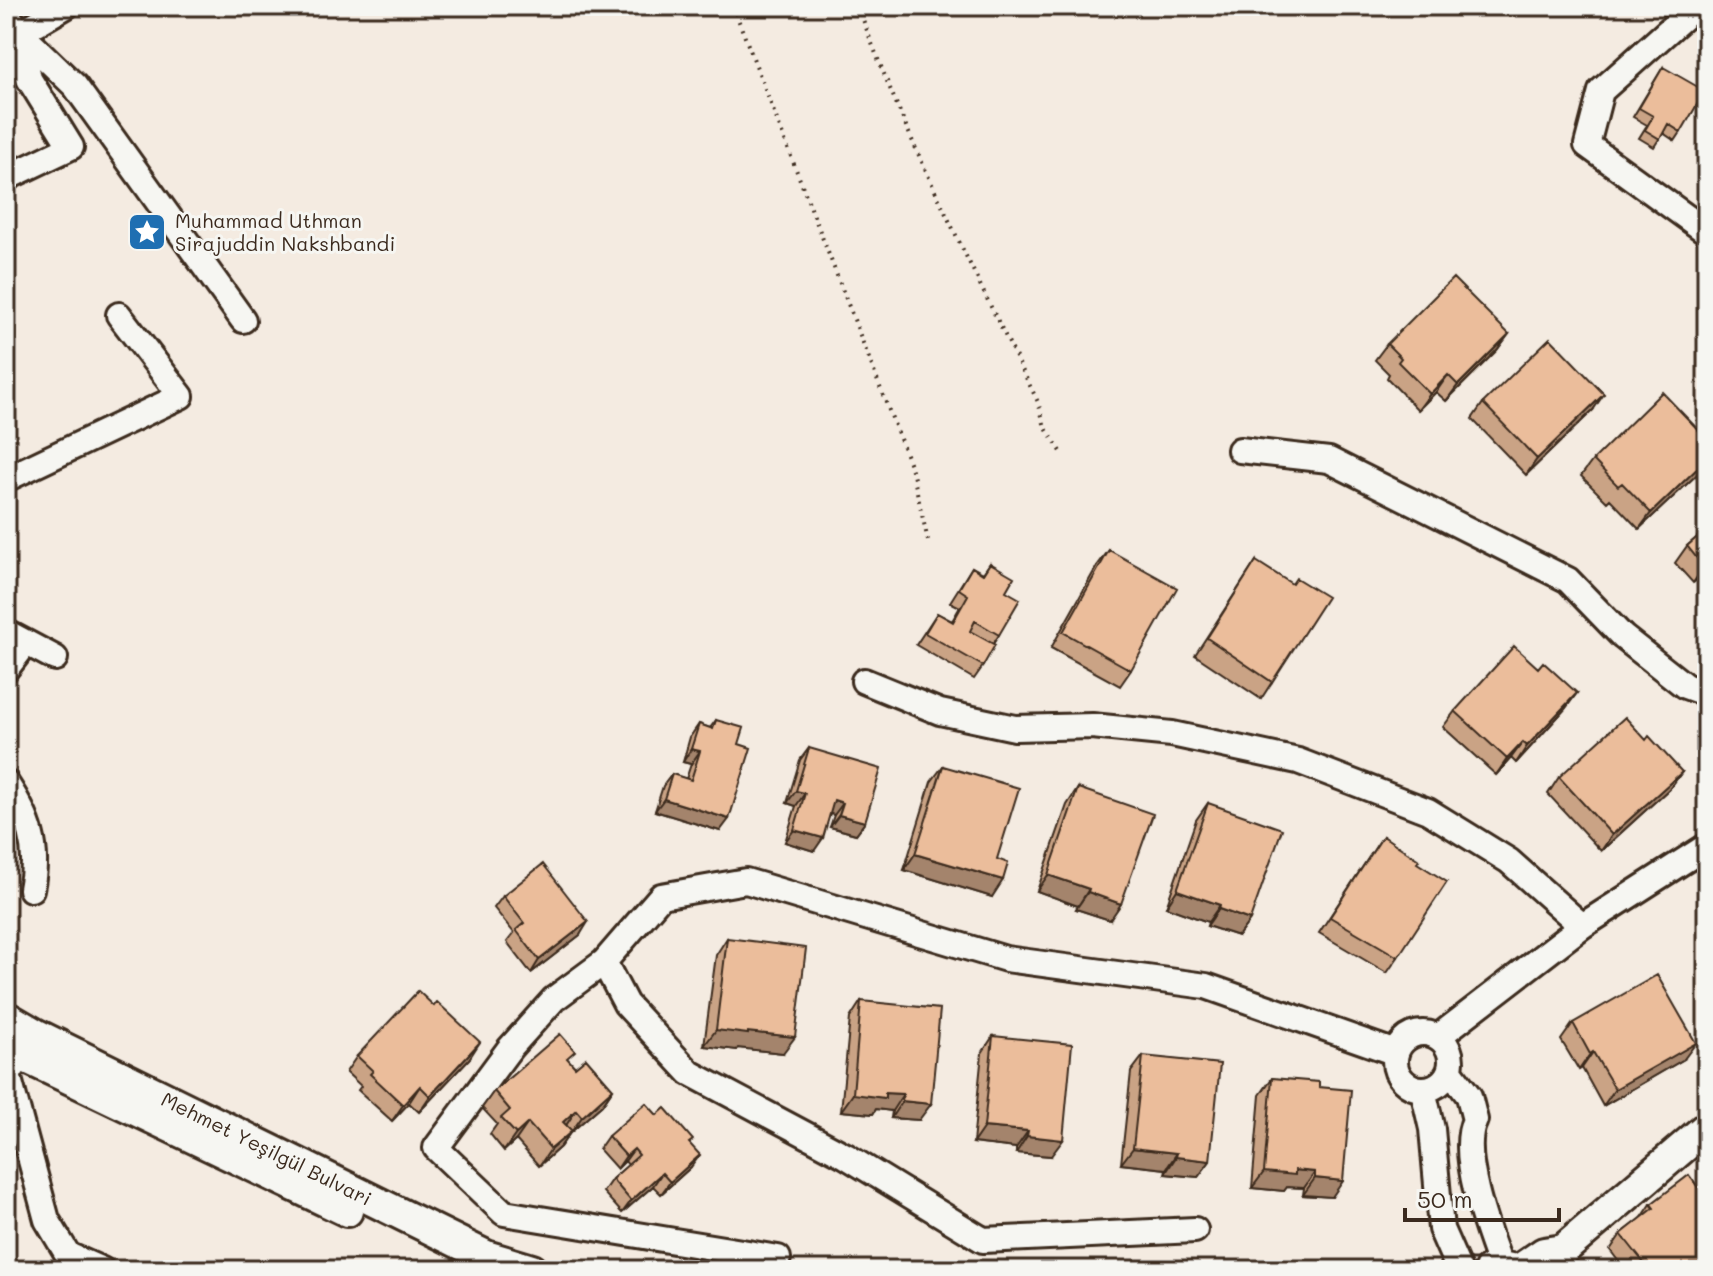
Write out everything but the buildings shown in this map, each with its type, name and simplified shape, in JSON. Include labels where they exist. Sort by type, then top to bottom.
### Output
[{"type":"main road","name":"Mehmet Yeşilgül Bulvari","points":[[6,1017],[21,1046],[470,1270]]},
{"type":"main road","name":"Mehmet Yeşilgül Bulvari","points":[[21,1046],[486,1256],[532,1270]]},
{"type":"main road","points":[[1506,1269],[1544,1253],[1559,1260],[1707,1127]]},
{"type":"street","points":[[13,23],[66,6]]},
{"type":"street","points":[[1696,6],[1601,91],[1587,145],[1707,232]]},
{"type":"street","points":[[6,178],[71,147],[29,79],[13,23]]},
{"type":"street","points":[[13,23],[75,86],[243,320]]},
{"type":"street","points":[[6,479],[181,396],[119,315]]},
{"type":"street","points":[[1240,450],[1329,460],[1568,580],[1623,637],[1685,686],[1707,694]]},
{"type":"street","points":[[6,669],[16,638],[55,658]]},
{"type":"street","points":[[864,681],[940,712],[1015,728],[1092,726],[1172,734],[1298,761],[1428,811],[1509,861],[1582,926]]},
{"type":"street","points":[[6,783],[23,808],[33,838],[35,871],[31,889]]},
{"type":"street","points":[[1438,1037],[1582,926],[1707,846]]},
{"type":"street","points":[[778,1258],[504,1213],[436,1148],[510,1048],[554,999],[604,962],[661,896],[746,881],[1006,959],[1206,986],[1396,1053]]},
{"type":"street","points":[[604,962],[626,1004],[690,1073],[846,1156],[983,1240],[1195,1230]]},
{"type":"street","points":[[1419,1033],[1438,1037],[1450,1051],[1450,1071],[1441,1083],[1423,1090],[1402,1081],[1394,1062],[1407,1037],[1419,1033]]},
{"type":"street","points":[[21,1046],[8,1075],[47,1220],[70,1262],[102,1270]]},
{"type":"street","points":[[1450,1071],[1469,1096],[1475,1120],[1470,1129],[1472,1182],[1479,1190],[1483,1217],[1506,1269]]},
{"type":"street","points":[[1423,1090],[1432,1129],[1441,1229],[1459,1270]]},
{"type":"path","points":[[733,6],[912,470],[928,541]]},
{"type":"path","points":[[858,6],[896,102],[953,228],[1038,402],[1045,427],[1064,456]]},
{"type":"place","name":"Muhammad Uthman Sirajuddin Nakshbandi","points":[[147,232]]}]
